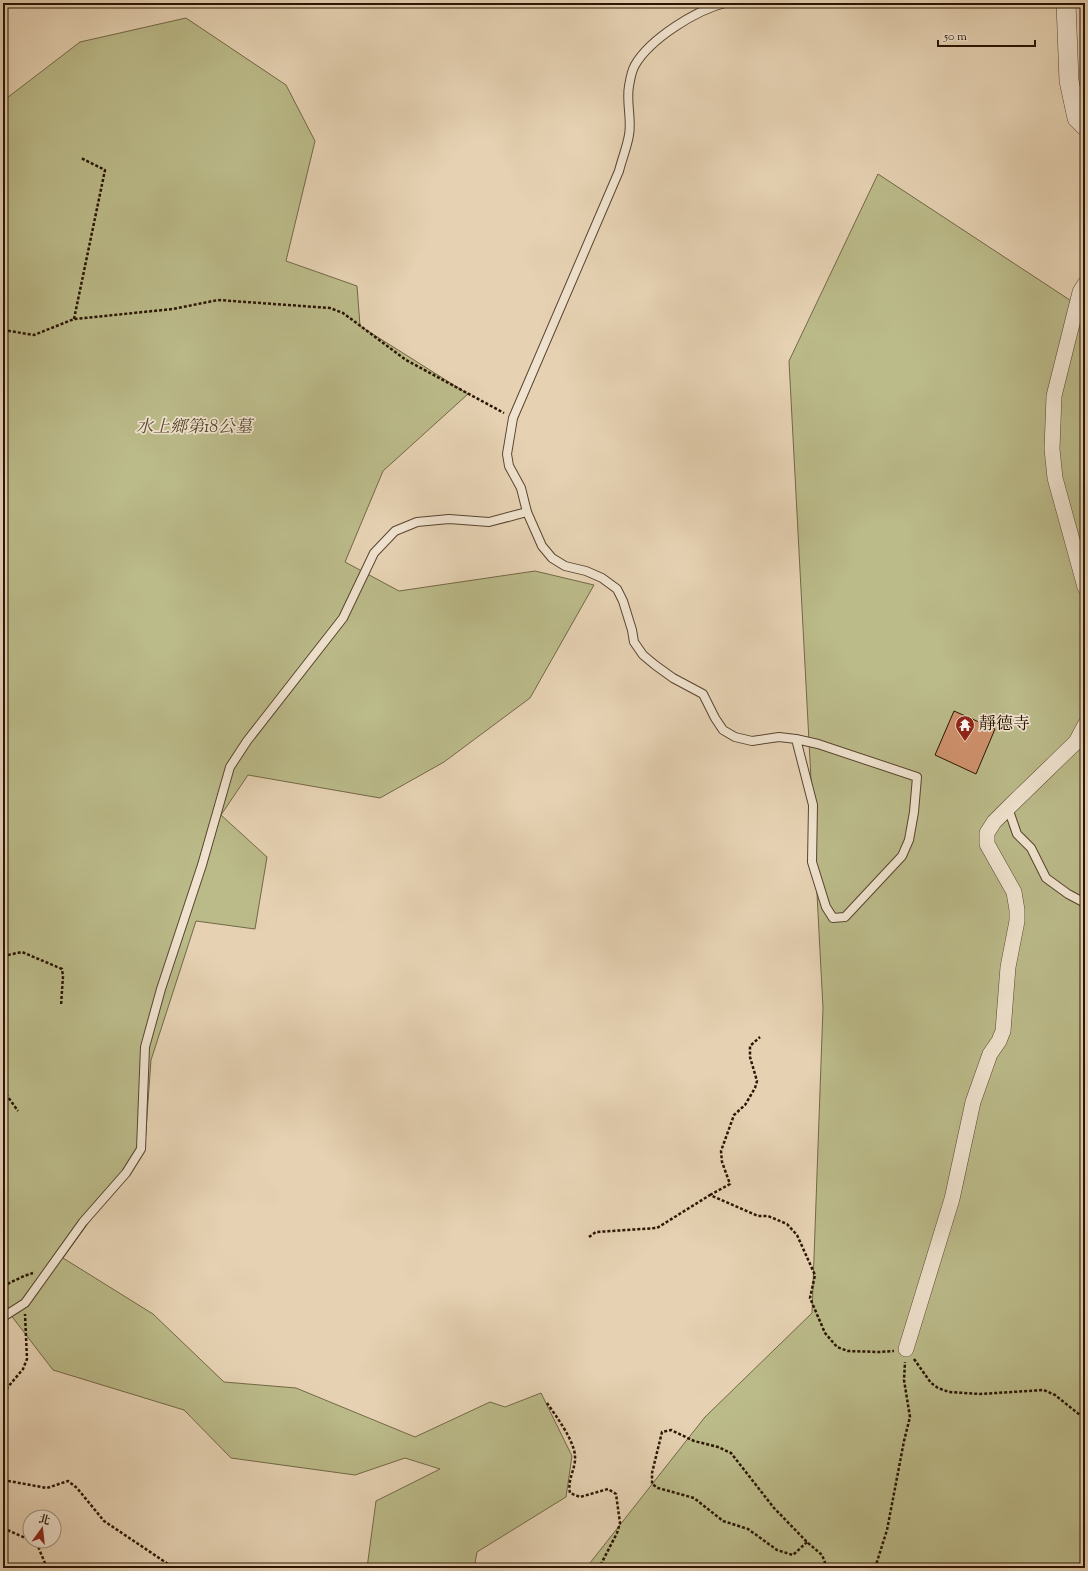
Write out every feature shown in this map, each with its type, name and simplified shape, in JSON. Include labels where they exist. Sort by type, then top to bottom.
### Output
[{"type":"street","points":[[1066,3],[1069,81],[1077,118],[1085,126]]},
{"type":"street","points":[[1085,284],[1080,292],[1054,396],[1052,430],[1055,478],[1085,587]]},
{"type":"street","points":[[906,1349],[952,1199],[973,1102],[990,1054],[1003,1031],[1008,967],[1017,920],[1017,910],[1014,892],[987,844],[987,833],[994,822],[1076,742],[1085,725]]},
{"type":"lane","points":[[724,3],[714,5],[680,23],[644,53],[635,66],[629,86],[630,134],[619,171],[513,418],[507,454],[509,466],[521,488],[527,512],[542,546],[552,558],[565,566],[586,571],[602,578],[616,589],[623,601],[634,642],[643,655],[654,665],[703,694],[723,730],[734,737],[752,741],[779,737],[796,739],[818,744],[917,777],[914,812],[909,840],[902,856],[845,917],[833,918],[826,907],[812,862],[813,805],[796,739]]},
{"type":"lane","points":[[3,1317],[25,1303],[83,1222],[126,1173],[142,1149],[145,1047],[161,989],[202,864],[230,767],[247,741],[344,618],[374,553],[395,531],[417,522],[449,519],[489,522],[527,512]]},
{"type":"lane","points":[[1008,808],[1017,834],[1031,848],[1046,878],[1068,894],[1085,903]]},
{"type":"path","points":[[74,319],[105,170],[81,158]]},
{"type":"path","points":[[3,330],[34,336],[74,319],[173,309],[218,300],[330,308],[343,313],[406,360],[513,418]]},
{"type":"path","points":[[3,956],[22,952],[62,969],[61,1006]]},
{"type":"path","points":[[588,1236],[596,1232],[657,1228],[730,1184],[722,1162],[721,1150],[734,1115],[745,1105],[755,1088],[757,1081],[750,1057],[750,1046],[760,1037]]},
{"type":"path","points":[[3,1090],[18,1112]]},
{"type":"path","points":[[710,1195],[758,1216],[768,1216],[787,1224],[797,1235],[815,1275],[810,1298],[825,1333],[837,1347],[848,1351],[879,1352],[906,1349]]},
{"type":"path","points":[[3,1286],[24,1276],[52,1267]]},
{"type":"path","points":[[3,1394],[23,1369],[27,1359],[25,1303]]},
{"type":"path","points":[[906,1349],[918,1363],[931,1383],[938,1388],[950,1392],[980,1394],[1044,1390],[1055,1395],[1085,1419]]},
{"type":"path","points":[[875,1568],[887,1530],[910,1417],[904,1380],[906,1349]]},
{"type":"path","points":[[547,1402],[568,1437],[575,1456],[568,1485],[570,1493],[580,1497],[608,1489],[616,1494],[620,1523],[617,1533],[599,1568]]},
{"type":"path","points":[[808,1542],[793,1555],[777,1550],[748,1529],[723,1521],[694,1498],[658,1488],[652,1484],[652,1473],[662,1432],[672,1430],[694,1441],[718,1447],[731,1453],[774,1508],[822,1555],[827,1568]]},
{"type":"path","points":[[3,1480],[46,1488],[68,1481],[77,1488],[104,1521],[172,1567]]},
{"type":"path","points":[[3,1528],[22,1537]]},
{"type":"path","points":[[39,1549],[47,1568]]},
{"type":"green space","name":"水上鄉第18公墓","points":[[186,18],[286,85],[315,141],[286,261],[357,286],[360,326],[468,394],[383,471],[345,562],[399,591],[535,571],[594,585],[530,698],[444,762],[380,798],[248,775],[221,815],[267,857],[255,929],[196,921],[151,1060],[145,1144],[63,1258],[153,1314],[224,1382],[296,1388],[415,1437],[490,1402],[505,1407],[541,1393],[572,1456],[566,1497],[477,1552],[474,1568],[367,1568],[376,1501],[440,1469],[405,1458],[355,1475],[231,1458],[184,1410],[53,1370],[10,1314],[3,1323],[3,101],[80,42]]},
{"type":"green space","points":[[878,174],[1085,310],[1085,1568],[586,1568],[705,1417],[812,1313],[823,1008],[789,361]]},
{"type":"building","name":"靜德寺","points":[[954,711],[995,729],[976,774],[935,755]]},
{"type":"place","name":"靜德寺","points":[[965,742]]}]
